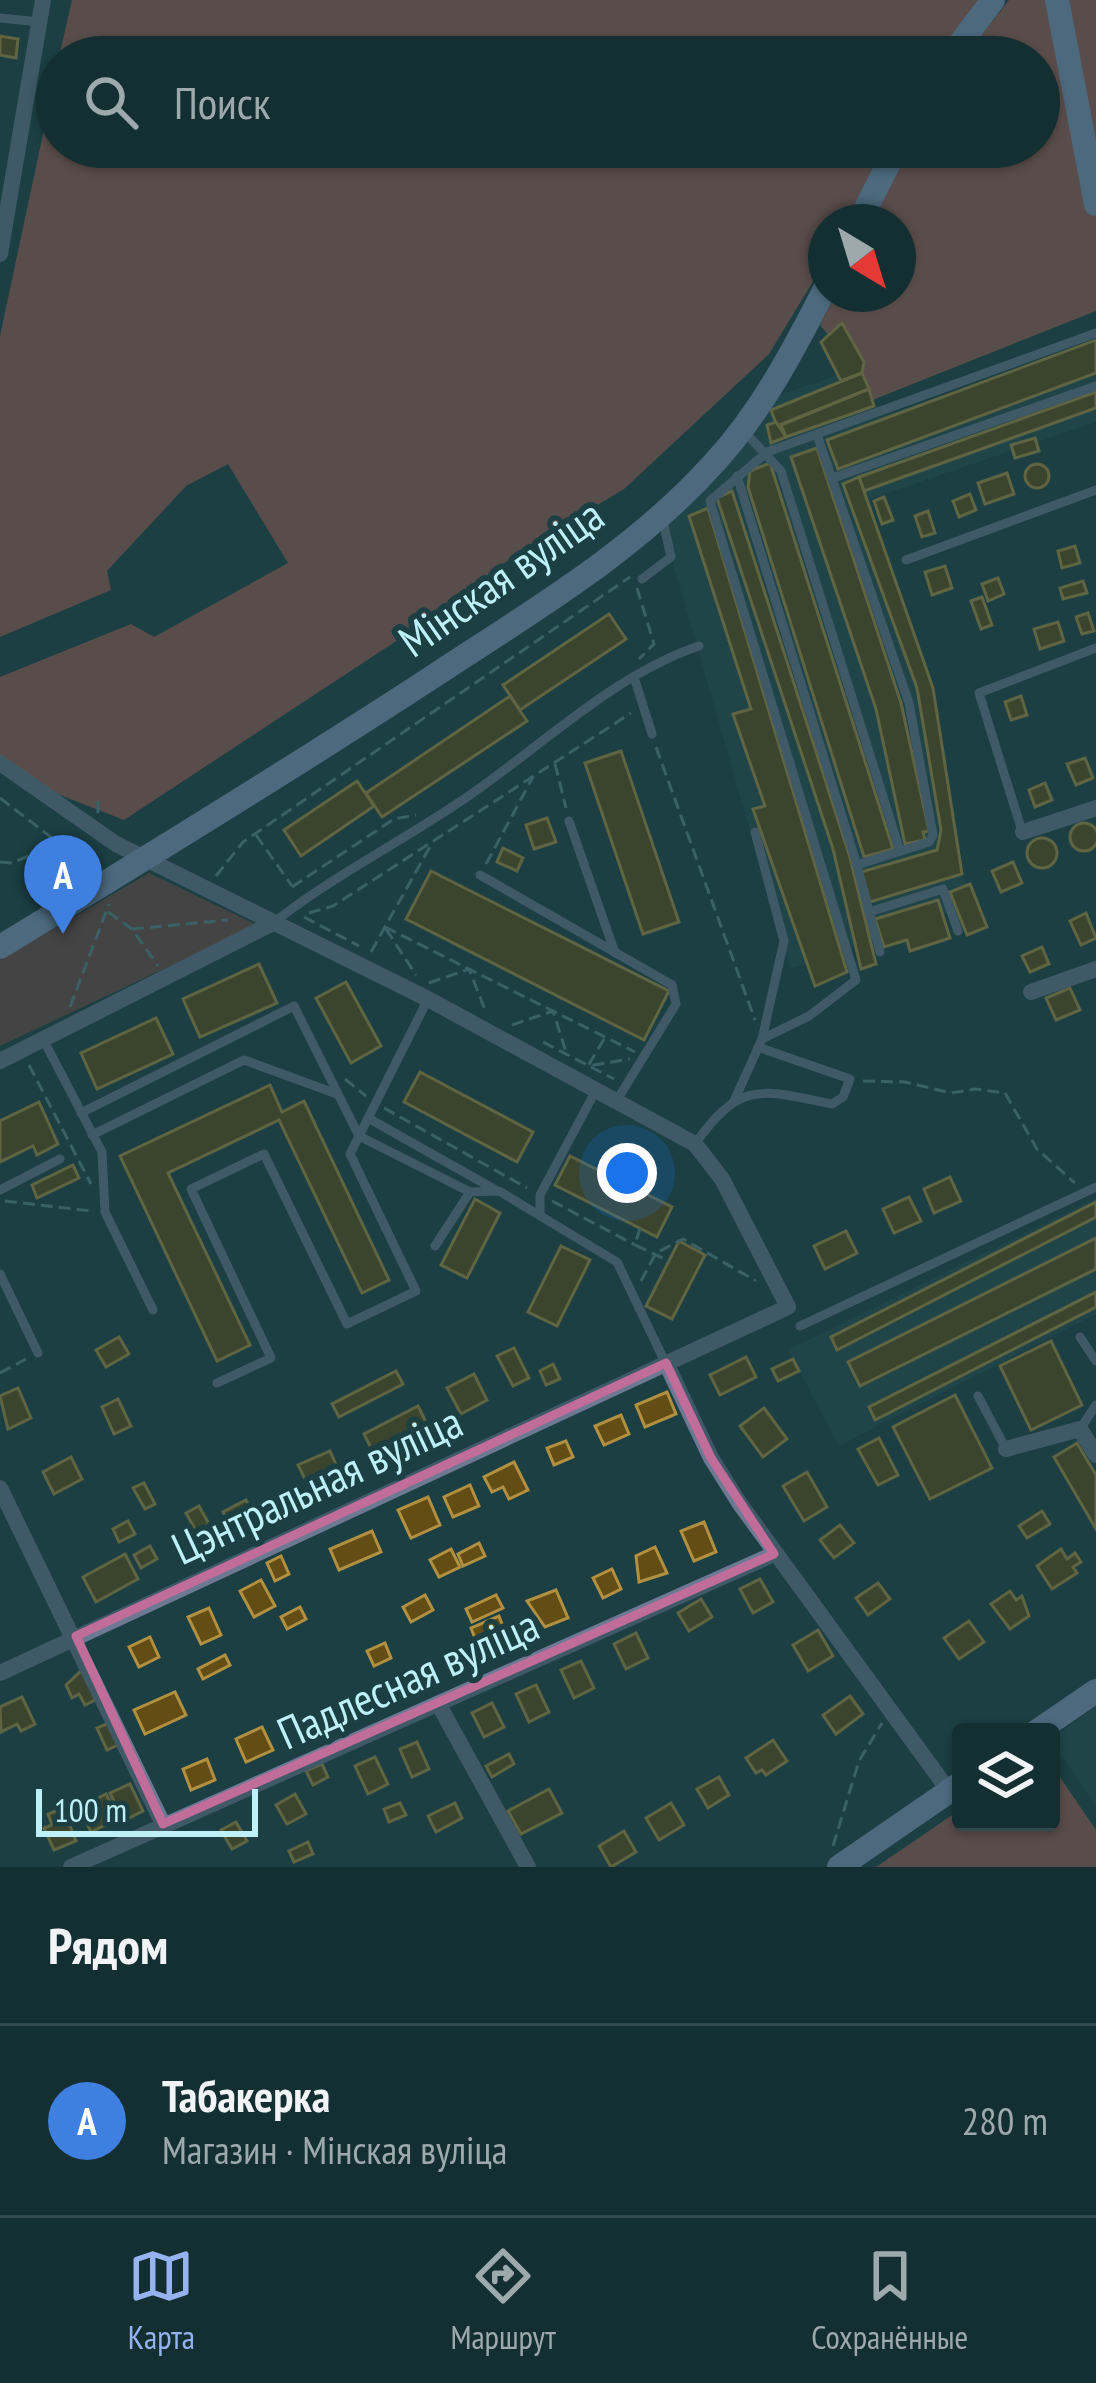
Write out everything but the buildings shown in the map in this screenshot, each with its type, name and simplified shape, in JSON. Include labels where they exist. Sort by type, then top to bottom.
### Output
[{"type":"main road","points":[[965,36],[992,0]]},
{"type":"main road","points":[[1058,0],[1096,204]]},
{"type":"main road","points":[[868,204],[886,168]]},
{"type":"main road","name":"Мінская вуліца","points":[[0,946],[102,868],[146,859],[522,619],[662,516],[742,429],[787,363],[813,312]]},
{"type":"main road","points":[[1049,1723],[1096,1691]]},
{"type":"main road","points":[[836,1856],[952,1789]]},
{"type":"street","points":[[37,36],[44,0]]},
{"type":"street","points":[[0,254],[4,200],[36,42]]},
{"type":"street","points":[[0,763],[146,859],[273,923],[429,991],[695,1144],[713,1163],[785,1302]]},
{"type":"street","points":[[1023,832],[1096,808]]},
{"type":"street","points":[[7,1057],[273,923]]},
{"type":"street","points":[[1031,992],[1096,969]]},
{"type":"street","name":"Цэнтральная вуліца","points":[[0,1673],[666,1363],[785,1302]]},
{"type":"street","points":[[666,1363],[710,1458],[774,1553],[891,1712],[952,1783]]},
{"type":"street","points":[[1006,1449],[1080,1429],[1096,1455]]},
{"type":"street","points":[[0,1488],[76,1636],[163,1824]]},
{"type":"street","name":"Падлесная вуліца","points":[[71,1867],[440,1707],[774,1553]]},
{"type":"street","points":[[440,1707],[528,1867]]},
{"type":"lane","points":[[0,18],[40,22]]},
{"type":"lane","points":[[760,1043],[809,1016],[856,980],[710,501],[766,452],[1096,333]]},
{"type":"lane","points":[[833,478],[1096,386]]},
{"type":"lane","points":[[742,429],[781,471],[900,851]]},
{"type":"lane","points":[[817,435],[909,703],[929,813],[929,842],[857,865]]},
{"type":"lane","points":[[737,476],[880,952]]},
{"type":"lane","points":[[906,560],[1096,490]]},
{"type":"lane","points":[[642,579],[671,557],[662,516]]},
{"type":"lane","points":[[273,923],[302,900],[427,824],[634,677],[699,646]]},
{"type":"lane","points":[[1023,832],[979,692],[1096,648]]},
{"type":"lane","points":[[634,677],[652,734]]},
{"type":"lane","points":[[569,821],[615,952]]},
{"type":"lane","points":[[695,1144],[734,1101],[760,1043],[784,941],[755,832]]},
{"type":"lane","points":[[480,875],[672,985],[676,1004],[617,1100]]},
{"type":"lane","points":[[869,912],[943,889],[958,931]]},
{"type":"lane","points":[[217,1384],[272,1358],[191,1189],[264,1154],[347,1324],[416,1291],[350,1154],[429,991]]},
{"type":"lane","points":[[81,1113],[294,1006],[359,1136],[470,1192],[499,1191]]},
{"type":"lane","points":[[43,1040],[102,1153],[104,1212],[153,1310]]},
{"type":"lane","points":[[734,1101],[777,1090],[832,1104],[843,1096],[850,1079],[760,1043]]},
{"type":"lane","points":[[92,1135],[244,1060],[338,1094]]},
{"type":"lane","points":[[540,1215],[540,1195],[597,1089]]},
{"type":"lane","points":[[368,1118],[617,1262],[666,1363]]},
{"type":"lane","points":[[0,1190],[60,1159]]},
{"type":"lane","points":[[800,1326],[1092,1189]]},
{"type":"lane","points":[[435,1246],[470,1192]]},
{"type":"lane","points":[[0,1274],[38,1353]]},
{"type":"lane","points":[[1080,1337],[1096,1361]]},
{"type":"lane","points":[[978,1396],[1006,1449]]},
{"type":"lane","points":[[1080,1429],[1096,1405]]},
{"type":"path","points":[[205,889],[255,833],[633,575],[654,644],[631,664]]},
{"type":"path","points":[[301,915],[333,906],[643,705]]},
{"type":"path","points":[[652,734],[760,1043]]},
{"type":"path","points":[[554,763],[569,821]]},
{"type":"path","points":[[480,875],[534,776]]},
{"type":"path","points":[[0,798],[59,843],[102,868],[106,911],[61,1031]]},
{"type":"path","points":[[292,886],[394,819],[423,814]]},
{"type":"path","points":[[255,833],[302,900]]},
{"type":"path","points":[[371,952],[433,841]]},
{"type":"path","points":[[0,862],[12,863],[59,843]]},
{"type":"path","points":[[106,911],[132,929],[166,977]]},
{"type":"path","points":[[132,929],[207,926],[253,913]]},
{"type":"path","points":[[385,927],[644,1057]]},
{"type":"path","points":[[385,927],[416,975]]},
{"type":"path","points":[[429,991],[469,969]]},
{"type":"path","points":[[469,969],[486,1012]]},
{"type":"path","points":[[511,1025],[553,1011]]},
{"type":"path","points":[[553,1011],[566,1054]]},
{"type":"path","points":[[605,1037],[588,1066],[644,1057]]},
{"type":"path","points":[[7,1057],[34,1069],[104,1212]]},
{"type":"path","points":[[332,1069],[374,1103],[669,1261]]},
{"type":"path","points":[[850,1079],[905,1082],[951,1093],[975,1089],[1005,1094],[1037,1149],[1092,1189]]},
{"type":"path","points":[[0,1201],[104,1212]]},
{"type":"path","points":[[635,1245],[640,1228]]},
{"type":"path","points":[[652,1292],[639,1286],[655,1254],[683,1239],[785,1302]]},
{"type":"path","points":[[0,1373],[38,1353]]},
{"type":"path","points":[[836,1856],[859,1761],[891,1712]]},
{"type":"highlighted area","points":[[666,1363],[711,1458],[774,1554],[163,1824],[76,1636]]},
{"type":"shaded area","points":[[72,0],[978,0],[953,36],[64,36]]},
{"type":"shaded area","points":[[1009,0],[1096,0],[1096,311],[855,407],[836,344],[820,325],[827,312],[916,312],[916,204],[881,204],[899,168],[1060,168],[1060,36],[981,36]]},
{"type":"shaded area","points":[[36,167],[877,168],[857,204],[808,204],[808,290],[769,354],[624,489],[515,555],[445,609],[124,820],[50,791],[0,755],[0,677],[131,624],[154,637],[288,563],[228,464],[186,486],[107,571],[111,590],[0,637],[0,336]]},
{"type":"shaded area","points":[[1096,344],[1096,422],[870,499],[971,905],[790,969],[663,529],[776,396],[847,372],[876,418]]},
{"type":"shaded area","points":[[149,873],[257,925],[0,1046],[0,960]]},
{"type":"shaded area","points":[[1096,1198],[1096,1314],[839,1446],[788,1350]]},
{"type":"shaded area","points":[[1096,1706],[1096,1806],[1060,1753],[1060,1733]]},
{"type":"shaded area","points":[[1060,1777],[1096,1830],[1096,1867],[876,1867],[952,1815],[952,1831],[1060,1831]]},
{"type":"place","name":"Табакерка","points":[[63,934]]}]
